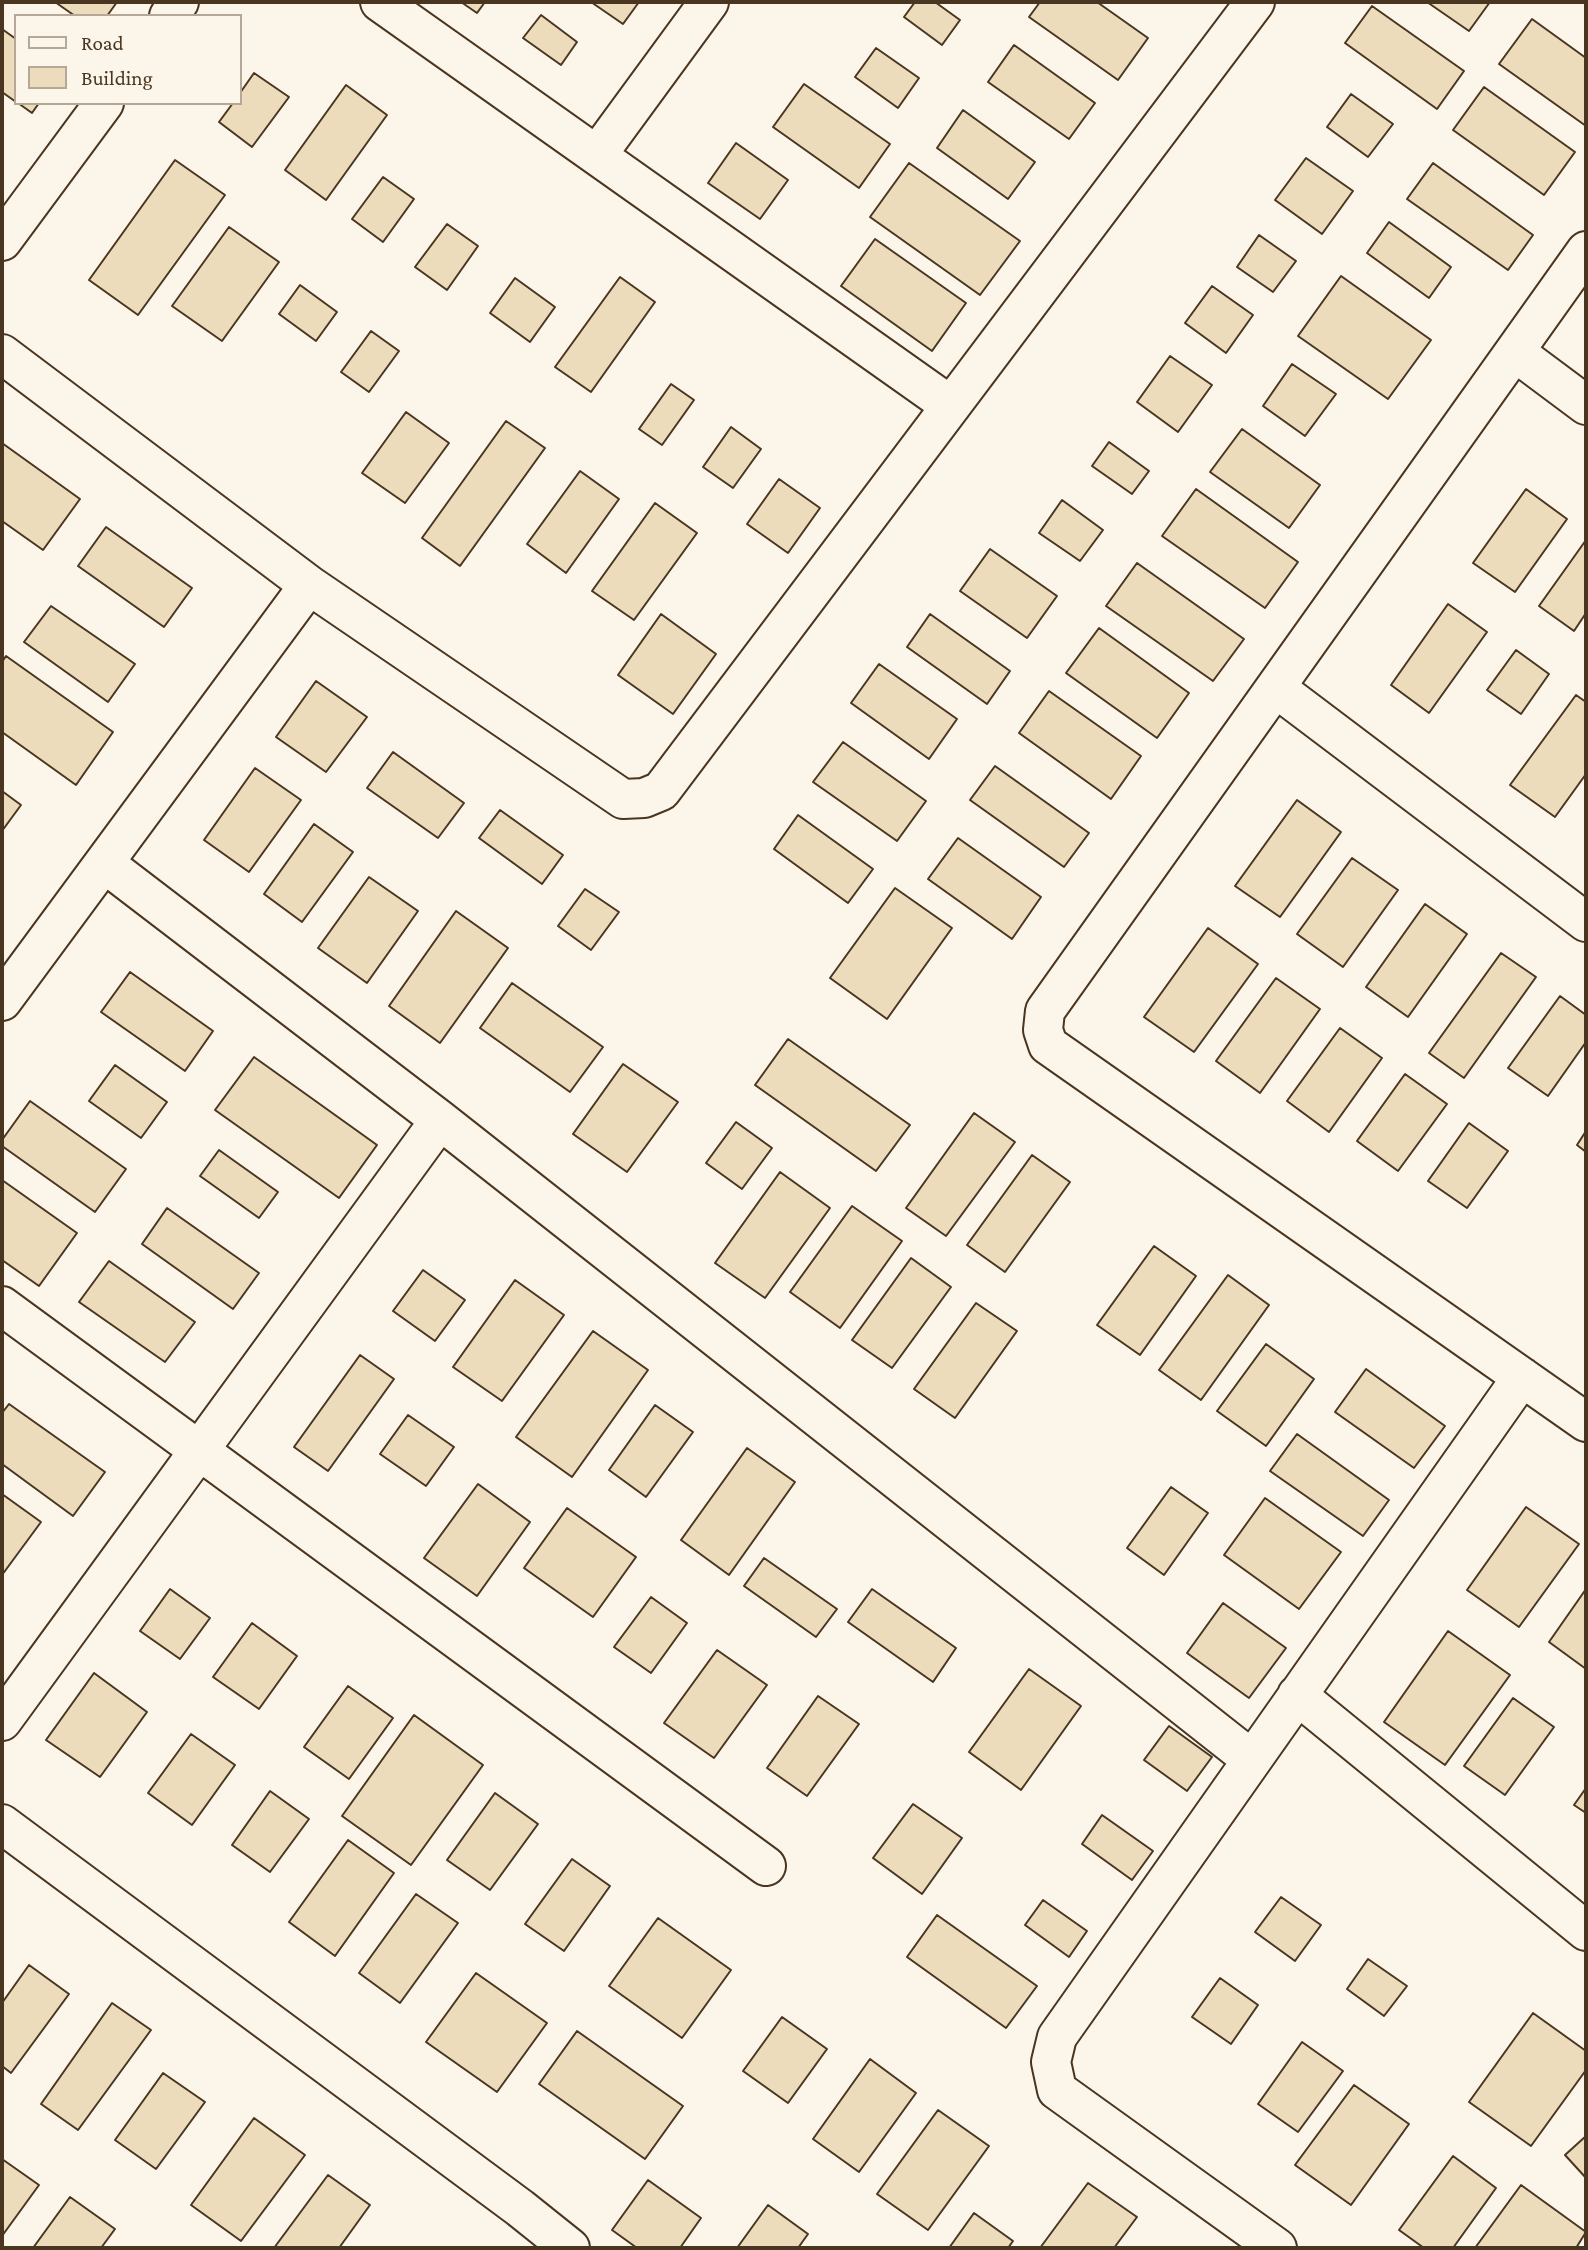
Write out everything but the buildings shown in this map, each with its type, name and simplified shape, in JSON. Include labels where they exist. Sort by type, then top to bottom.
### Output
[{"type":"street","points":[[380,2],[951,406]]},
{"type":"street","points":[[597,155],[709,2]]},
{"type":"street","points":[[2,354],[309,585],[623,799],[644,798],[661,791],[1255,2]]},
{"type":"street","points":[[2,241],[103,105]]},
{"type":"street","points":[[1586,251],[1045,1011],[1042,1030],[1048,1045],[1586,1422]]},
{"type":"street","points":[[1515,352],[1586,405]]},
{"type":"street","points":[[2,1001],[309,585]]},
{"type":"street","points":[[1276,688],[1586,922]]},
{"type":"street","points":[[104,863],[440,1120],[1251,1759]]},
{"type":"street","points":[[2,1721],[440,1120]]},
{"type":"street","points":[[2,1306],[766,1866]]},
{"type":"street","points":[[1277,2248],[1057,2090],[1051,2062],[1057,2037],[1522,1377]]},
{"type":"street","points":[[1297,1695],[1586,1931]]},
{"type":"street","points":[[2,1824],[520,2208],[570,2248]]}]
